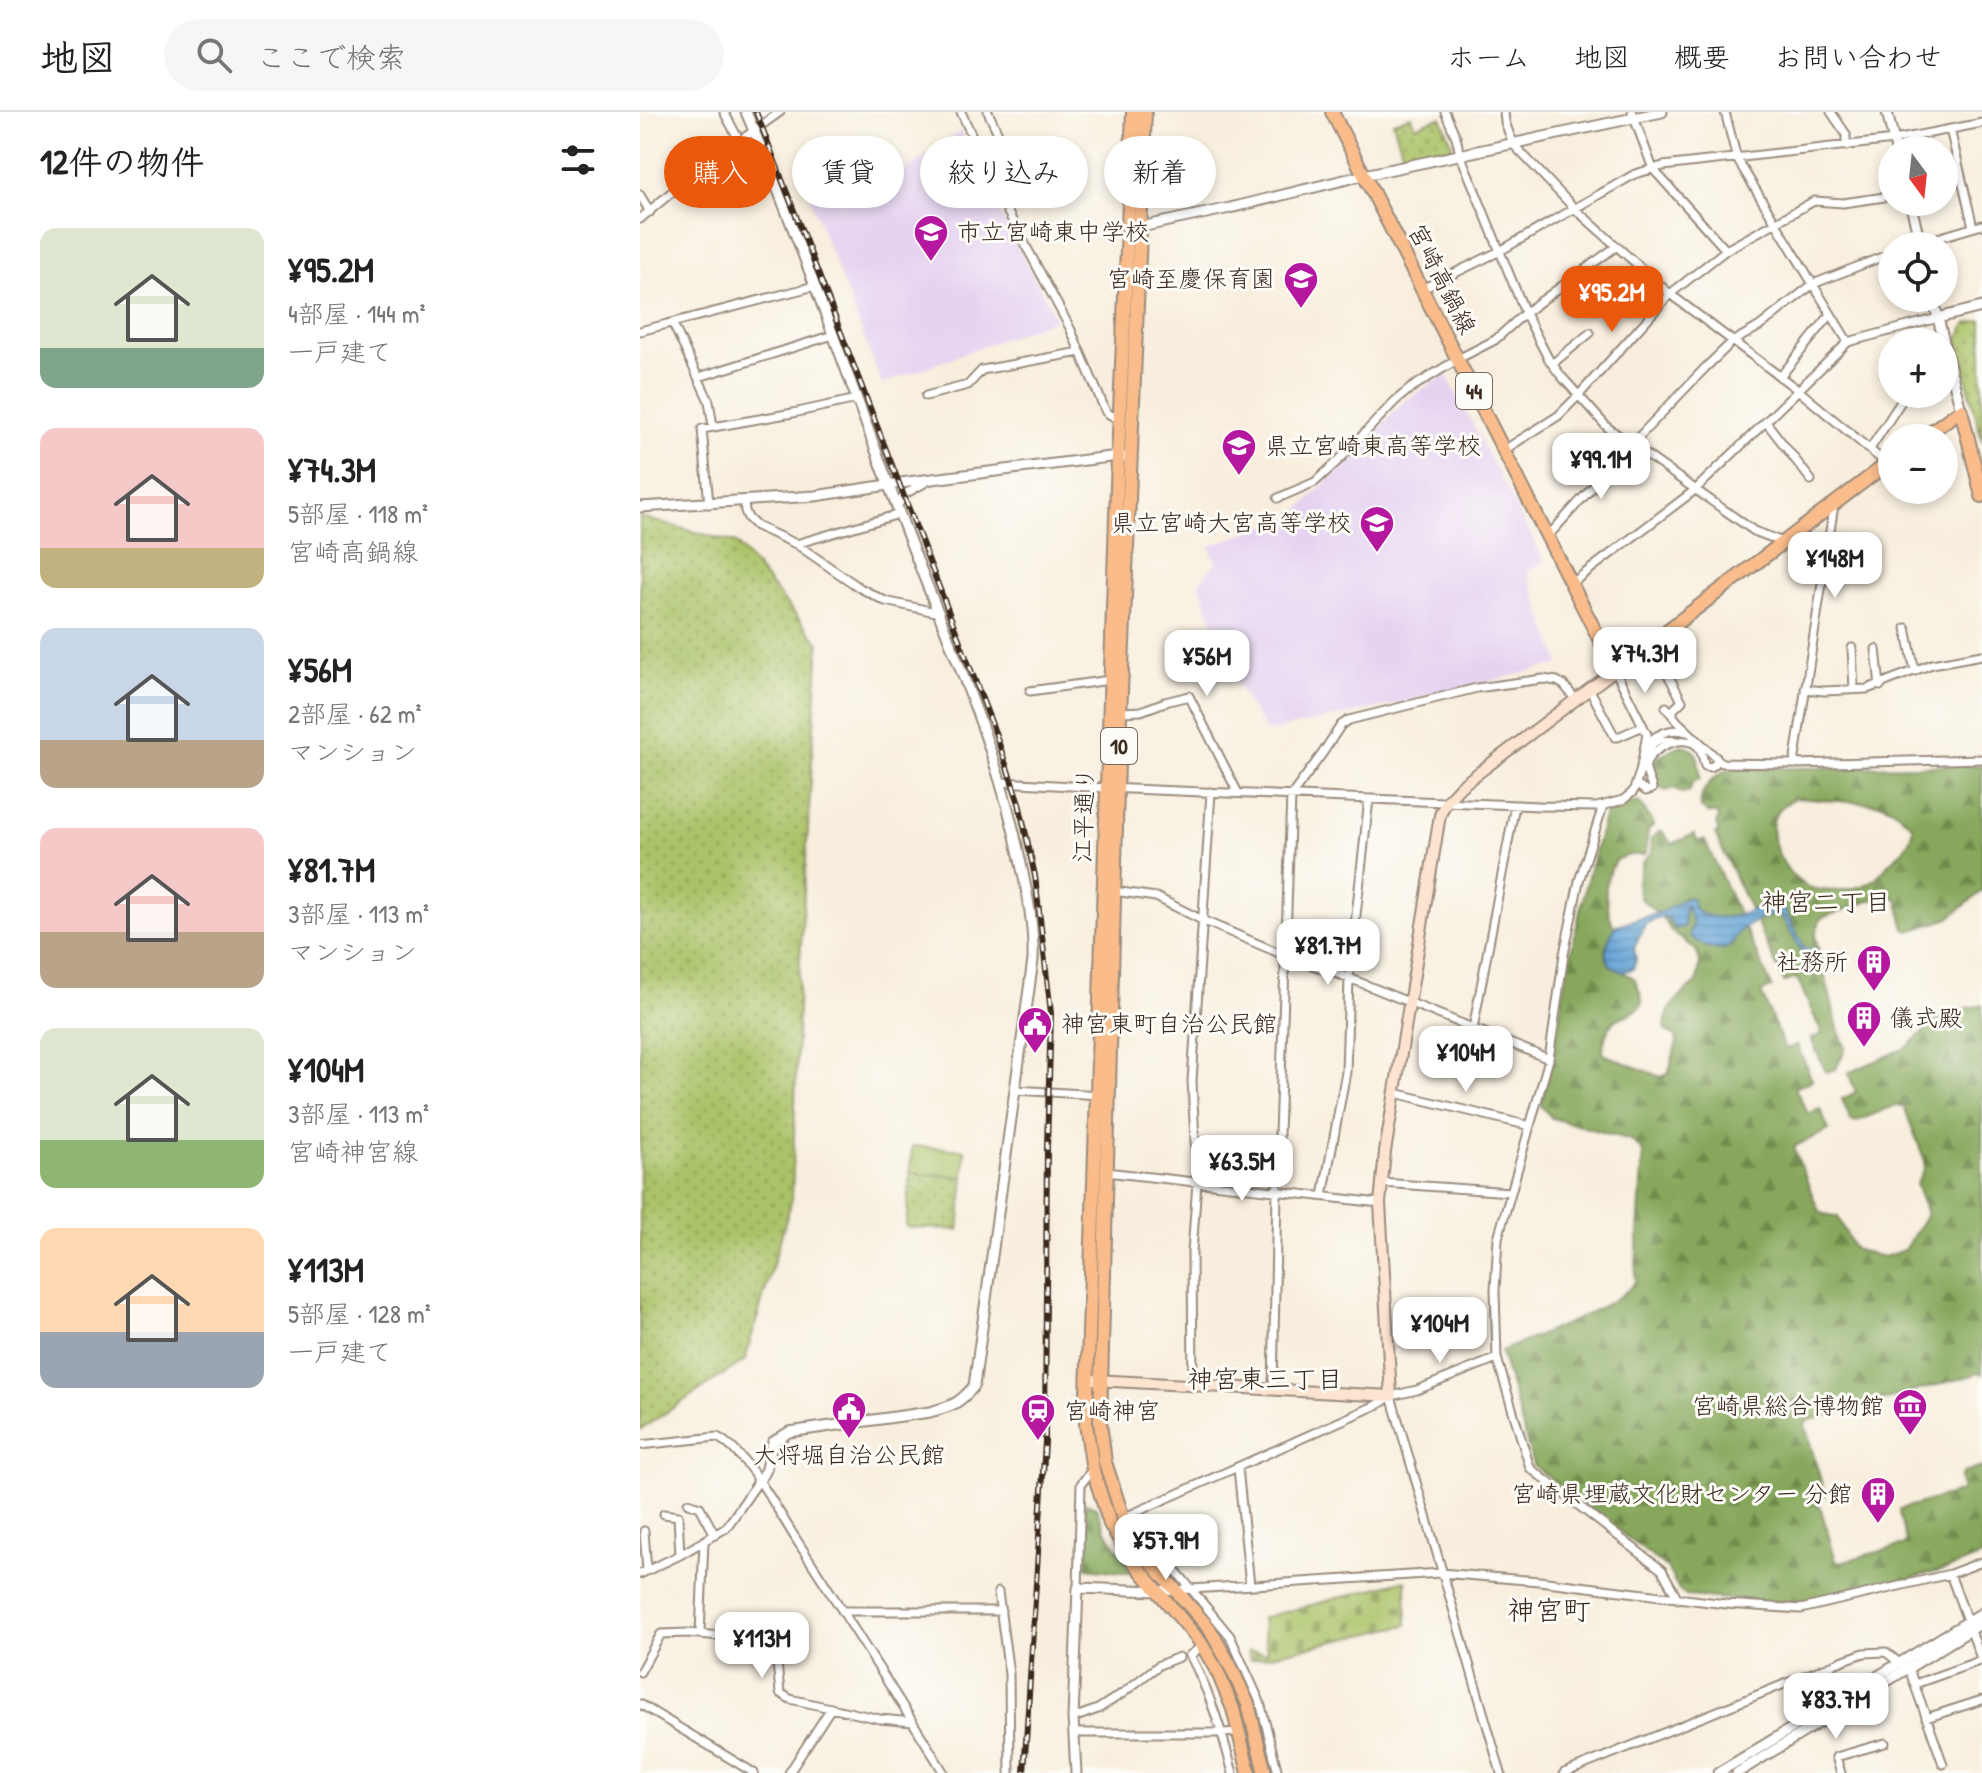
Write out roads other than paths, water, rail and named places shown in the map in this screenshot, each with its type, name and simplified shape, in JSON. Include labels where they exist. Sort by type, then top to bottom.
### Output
[{"type":"main road","name":"江平通り","points":[[1123,1518],[1105,1462],[1094,1380],[1112,789],[1121,712],[1132,458],[1133,112]]},
{"type":"main road","name":"江平通り","points":[[1093,1470],[1086,1424],[1094,1380],[1106,1172],[1103,1096],[1114,891],[1110,680],[1118,456],[1145,112]]},
{"type":"main road","name":"宮崎高鍋線","points":[[1332,112],[1615,670]]},
{"type":"main road","points":[[1942,424],[1961,410],[1982,496]]},
{"type":"main road","points":[[1094,1380],[1391,1396],[1380,1203],[1385,1152],[1440,815],[1446,802],[1461,786],[1878,471]]},
{"type":"main road","name":"10","points":[[1093,1470],[1110,1524],[1132,1560],[1201,1643],[1218,1673],[1233,1709],[1249,1773]]},
{"type":"main road","name":"10","points":[[1123,1518],[1142,1552],[1209,1628],[1230,1665],[1248,1704],[1265,1773]]},
{"type":"street","points":[[724,112],[737,136]]},
{"type":"street","points":[[644,1531],[644,1572],[726,1528],[765,1472],[773,1442],[789,1432],[941,1409],[961,1402],[974,1386],[1033,960],[1034,936],[1012,819],[975,703],[898,511],[815,286],[746,112]]},
{"type":"street","points":[[745,136],[780,112]]},
{"type":"street","points":[[961,112],[1005,207],[1070,328],[1106,412],[1121,421]]},
{"type":"street","points":[[988,112],[999,136]]},
{"type":"street","points":[[1445,112],[1500,251],[1552,364],[1607,427],[1754,531],[1785,543]]},
{"type":"street","points":[[1504,112],[1513,144],[1574,208],[1670,294],[1878,454]]},
{"type":"street","points":[[1135,228],[1633,115],[1662,112]]},
{"type":"street","points":[[1725,112],[1737,159],[1848,342]]},
{"type":"street","points":[[1831,112],[1846,134],[1846,146]]},
{"type":"street","points":[[1887,112],[1893,136]]},
{"type":"street","points":[[1633,115],[1653,169],[1726,250]]},
{"type":"street","points":[[1926,136],[1982,123]]},
{"type":"street","points":[[1950,129],[1978,226],[1958,232]]},
{"type":"street","points":[[1422,289],[1500,251],[1635,174],[1663,166],[1846,146],[1878,145]]},
{"type":"street","points":[[640,195],[650,212]]},
{"type":"street","points":[[1504,450],[1558,416],[1670,294],[1726,250],[1814,201],[1843,203],[1878,198]]},
{"type":"street","points":[[640,219],[664,200]]},
{"type":"street","points":[[1278,498],[1315,482],[1395,401],[1458,359],[1495,340],[1526,312],[1617,246]]},
{"type":"street","points":[[1548,536],[1631,445],[1732,342],[1760,326],[1813,284],[1878,258]]},
{"type":"street","points":[[640,331],[815,286]]},
{"type":"street","points":[[1572,583],[1695,490],[1848,342],[1982,307]]},
{"type":"street","points":[[1936,312],[1940,328]]},
{"type":"street","points":[[1780,377],[1831,314]]},
{"type":"street","points":[[673,324],[709,401],[713,426]]},
{"type":"street","points":[[1552,364],[1590,333]]},
{"type":"street","points":[[699,377],[833,335]]},
{"type":"street","points":[[926,396],[968,385],[982,370],[1080,352]]},
{"type":"street","points":[[709,504],[702,429],[857,399]]},
{"type":"street","points":[[1958,399],[1961,410]]},
{"type":"street","points":[[1870,449],[1897,408]]},
{"type":"street","points":[[1766,422],[1811,480]]},
{"type":"street","points":[[640,507],[815,496],[1118,456],[1132,458]]},
{"type":"street","points":[[796,544],[898,511],[905,494],[930,480]]},
{"type":"street","points":[[744,501],[748,518],[756,526],[796,544],[860,588],[885,601],[940,613]]},
{"type":"street","points":[[1794,764],[1834,505]]},
{"type":"street","points":[[1906,628],[1915,671]]},
{"type":"street","points":[[1657,639],[1659,658],[1682,701],[1673,710],[1673,716]]},
{"type":"street","points":[[1852,648],[1854,690]]},
{"type":"street","points":[[1876,649],[1880,686]]},
{"type":"street","points":[[1805,689],[1854,690],[1880,686],[1932,664],[1982,655]]},
{"type":"street","points":[[1633,658],[1642,668]]},
{"type":"street","points":[[1001,782],[1112,789],[1603,806],[1623,800],[1635,788],[1645,745],[1645,730],[1615,670]]},
{"type":"street","points":[[1273,1389],[1291,796],[1341,725],[1349,720],[1477,688],[1543,679],[1564,685],[1576,700]]},
{"type":"street","points":[[1030,691],[1110,680]]},
{"type":"street","points":[[1590,690],[1615,737],[1645,730]]},
{"type":"street","points":[[1121,712],[1141,711],[1189,696],[1238,793]]},
{"type":"street","points":[[1666,707],[1725,763],[1982,759]]},
{"type":"street","points":[[1645,745],[1667,731],[1680,730],[1691,734]]},
{"type":"street","points":[[1635,788],[1652,789],[1645,769],[1647,763],[1656,752],[1677,741],[1696,745],[1705,766],[1711,767],[1717,758]]},
{"type":"street","points":[[1193,1385],[1192,1252],[1197,1182],[1192,1081],[1211,792]]},
{"type":"street","points":[[1323,1196],[1346,1072],[1349,978],[1369,799]]},
{"type":"street","points":[[1473,1029],[1515,805]]},
{"type":"street","points":[[1603,806],[1579,881],[1564,954],[1549,1059],[1498,1238],[1495,1290],[1497,1358],[1530,1468],[1662,1570],[1678,1599]]},
{"type":"street","points":[[1114,891],[1156,897],[1286,956],[1349,978],[1549,1059]]},
{"type":"street","points":[[1015,1090],[1103,1096]]},
{"type":"street","points":[[1395,1093],[1530,1126]]},
{"type":"street","points":[[1106,1172],[1380,1203]]},
{"type":"street","points":[[1382,1183],[1510,1192]]},
{"type":"street","points":[[1123,1518],[1391,1396],[1417,1390],[1497,1358]]},
{"type":"street","points":[[1391,1396],[1501,1773]]},
{"type":"street","points":[[640,1445],[717,1437],[742,1459],[843,1611],[944,1773]]},
{"type":"street","points":[[1238,1468],[1250,1585]]},
{"type":"street","points":[[1076,1773],[1073,1718],[1081,1484],[1093,1470]]},
{"type":"street","points":[[688,1503],[700,1507],[715,1535]]},
{"type":"street","points":[[664,1514],[678,1516],[680,1555]]},
{"type":"street","points":[[700,1634],[704,1541]]},
{"type":"street","points":[[1142,1552],[1153,1543],[1230,1636],[1260,1702],[1278,1773]]},
{"type":"street","points":[[1078,1588],[1157,1591],[1441,1573],[1539,1581],[1726,1604],[1801,1609],[1950,1574],[1982,1562]]},
{"type":"street","points":[[1915,1684],[1982,1660],[1950,1574]]},
{"type":"street","points":[[998,1592],[1009,1674],[1010,1773]]},
{"type":"street","points":[[843,1611],[1001,1611]]},
{"type":"street","points":[[1718,1773],[1969,1626],[1982,1613]]},
{"type":"street","points":[[1969,1626],[1982,1623]]},
{"type":"street","points":[[640,1672],[661,1634],[755,1639],[774,1632],[780,1693],[790,1699],[880,1719],[913,1722]]},
{"type":"street","points":[[1201,1643],[1190,1655],[1206,1685],[1233,1773]]},
{"type":"street","points":[[1564,1773],[1864,1653],[1886,1652],[1910,1672],[1943,1764]]},
{"type":"street","points":[[1073,1718],[1098,1709],[1159,1665],[1179,1657]]},
{"type":"street","points":[[1737,1773],[1902,1666]]},
{"type":"street","points":[[1926,1718],[1982,1700]]},
{"type":"street","points":[[640,1704],[754,1773]]},
{"type":"street","points":[[789,1773],[831,1708]]},
{"type":"street","points":[[1074,1733],[1239,1732]]},
{"type":"street","points":[[1841,1773],[1836,1757],[1885,1743]]},
{"type":"water","points":[[1688,897],[1701,914],[1722,917],[1740,915],[1776,900],[1783,907],[1805,949],[1815,949],[1818,955],[1808,957],[1803,954],[1782,917],[1776,914],[1744,927],[1726,948],[1715,950],[1690,937],[1693,923],[1686,905],[1684,927],[1675,929],[1663,916],[1645,924],[1634,948],[1636,960],[1633,969],[1622,972],[1609,963],[1607,945],[1616,925],[1661,912]]},
{"type":"railway","points":[[756,112],[996,735],[1019,803],[1035,876],[1051,1013],[1045,1442],[1024,1773]]},
{"type":"place","name":"市立宮崎東中学校","points":[[931,263]]},
{"type":"place","name":"宮崎至慶保育園","points":[[1301,310]]},
{"type":"place","name":"県立宮崎東高等学校","points":[[1239,477]]},
{"type":"place","name":"県立宮崎大宮高等学校","points":[[1377,554]]},
{"type":"place","name":"社務所","points":[[1874,993]]},
{"type":"place","name":"儀式殿","points":[[1864,1049]]},
{"type":"place","name":"神宮東町自治公民館","points":[[1035,1055]]},
{"type":"place","name":"宮崎県総合博物館","points":[[1910,1437]]},
{"type":"place","name":"大将堀自治公民館","points":[[849,1440]]},
{"type":"place","name":"宮崎神宮","points":[[1038,1442]]},
{"type":"place","name":"宮崎県埋蔵文化財センター 分館","points":[[1878,1525]]},
{"type":"district","name":"神宮二丁目","points":[[1826,902]]},
{"type":"district","name":"神宮東三丁目","points":[[1265,1379]]},
{"type":"district","name":"神宮町","points":[[1549,1610]]}]
